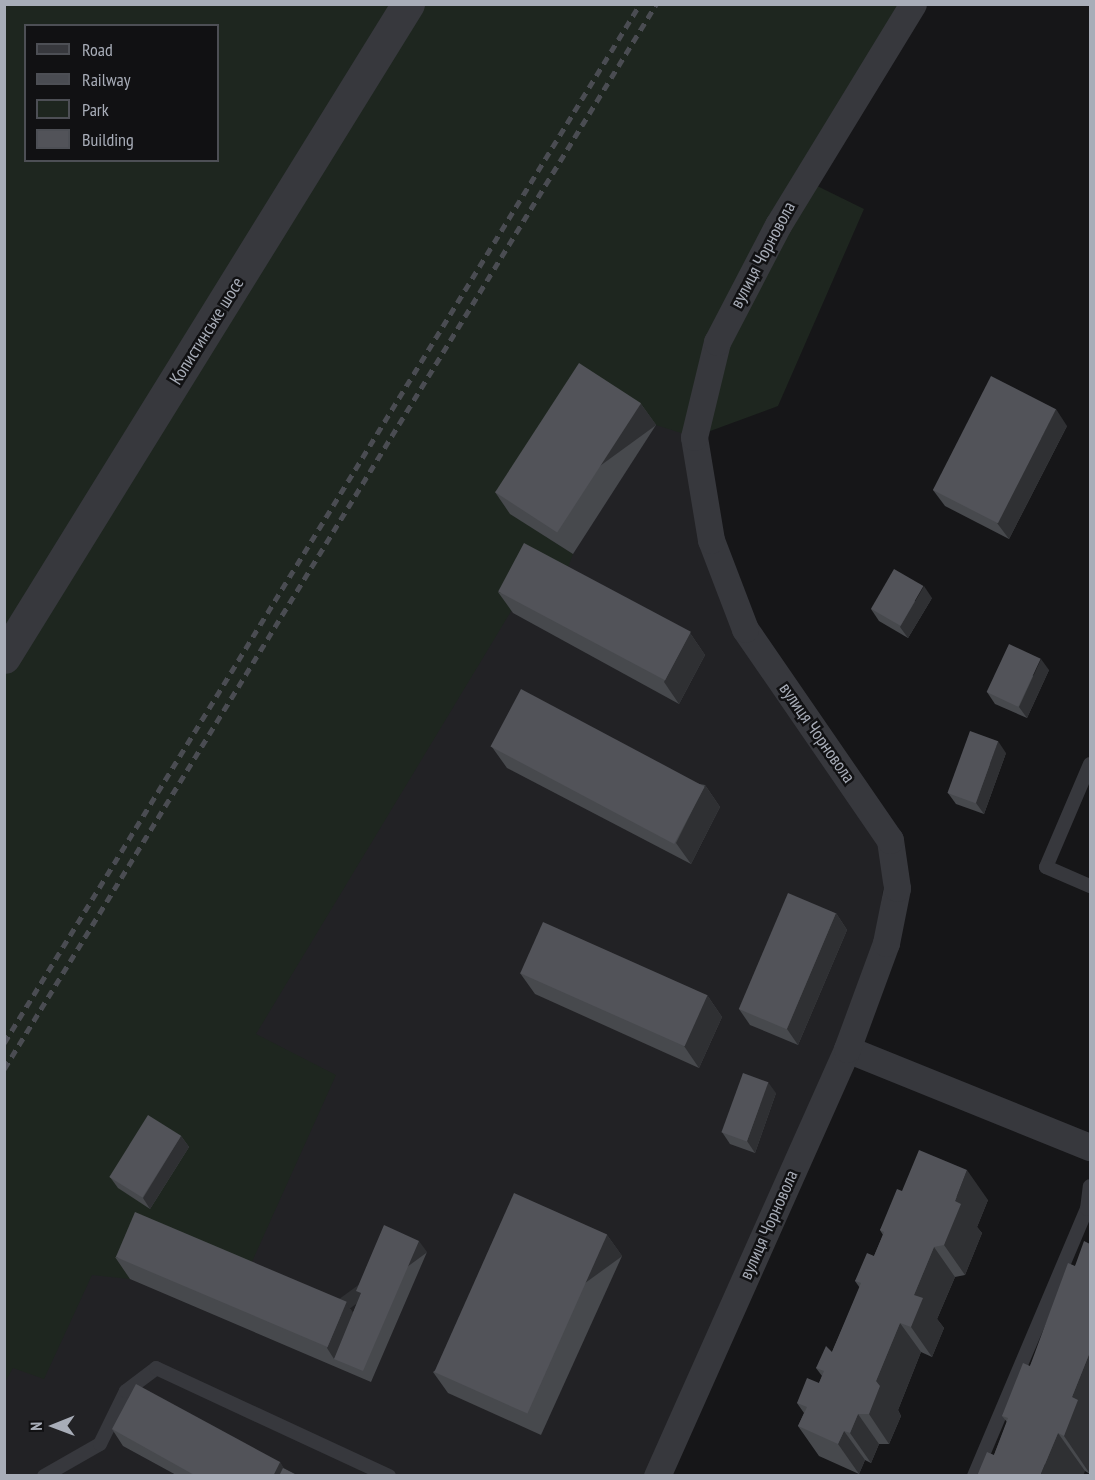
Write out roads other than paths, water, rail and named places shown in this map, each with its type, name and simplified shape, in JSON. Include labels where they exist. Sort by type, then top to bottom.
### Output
[{"type":"street","name":"Копистинське шосе","points":[[4,657],[408,4]]},
{"type":"street","name":"вулиця Чорновола","points":[[657,1476],[847,1049],[886,943],[897,888],[890,840],[745,629],[711,540],[694,436],[717,342],[778,225],[913,4]]},
{"type":"street","points":[[847,1049],[1090,1147]]},
{"type":"lane","points":[[1090,764],[1046,867],[1090,886]]},
{"type":"lane","points":[[974,1476],[1087,1209],[1090,1186]]},
{"type":"lane","points":[[44,1476],[100,1444],[126,1391],[156,1368],[389,1476]]},
{"type":"railway","points":[[4,1043],[640,4]]},
{"type":"railway","points":[[4,1069],[656,4]]}]
